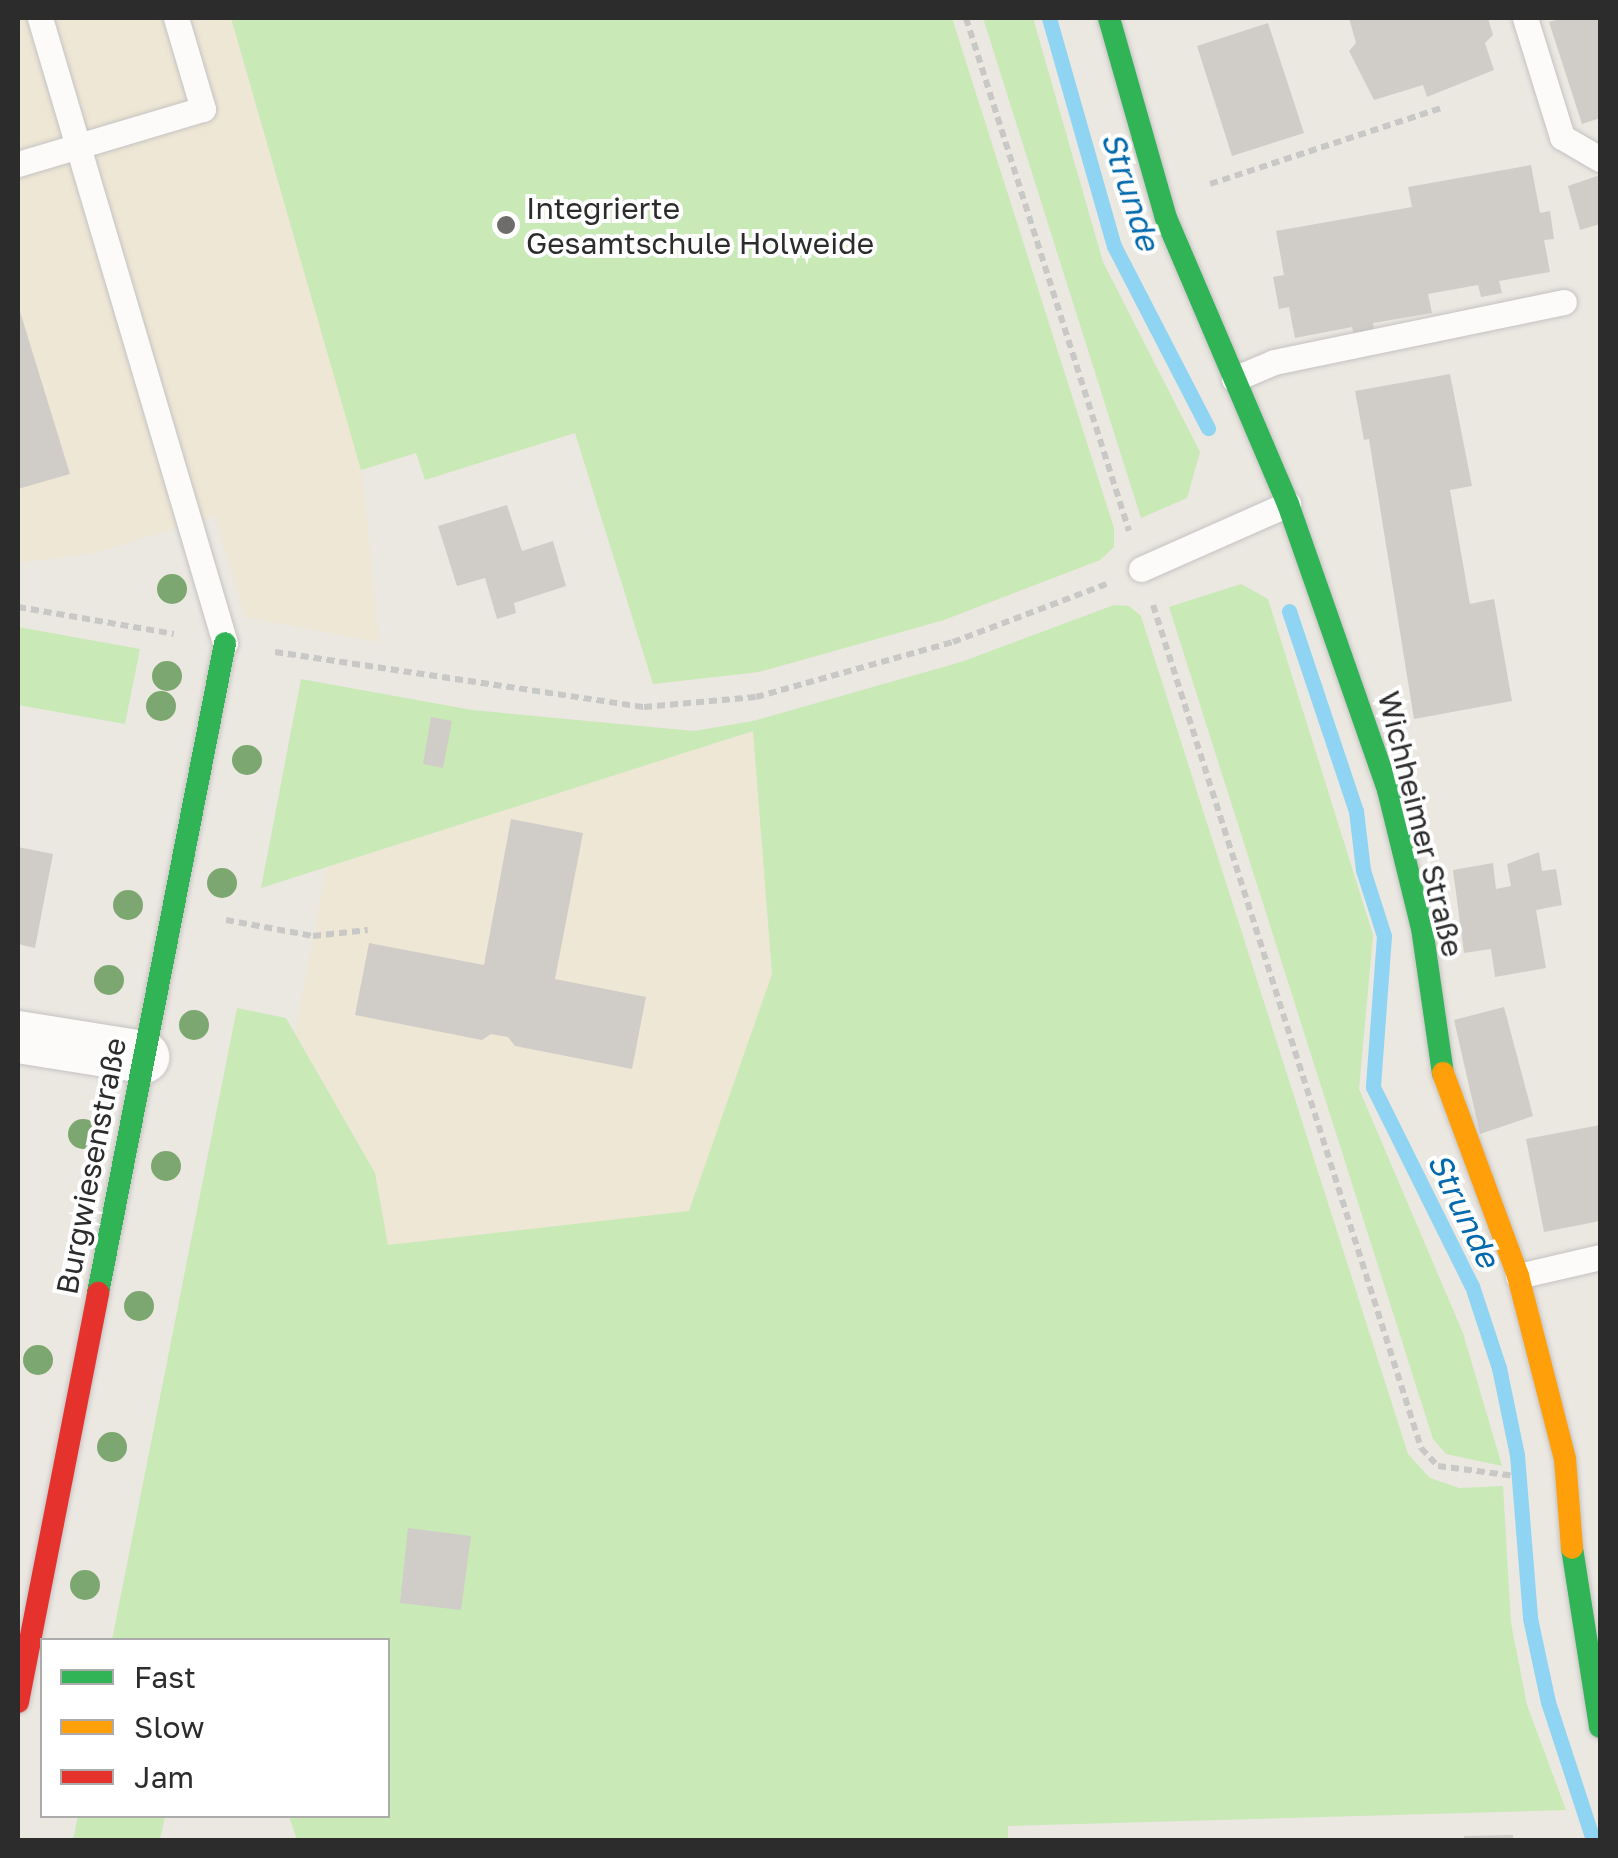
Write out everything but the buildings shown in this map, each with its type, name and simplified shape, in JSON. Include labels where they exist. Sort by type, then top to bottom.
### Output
[{"type":"street","name":"Wichheimer Straße","points":[[1109,18],[1161,200],[1288,504],[1388,790],[1422,928],[1442,1071],[1583,1456],[1577,1602],[1600,1726]]},
{"type":"street","name":"Burgwiesenstraße","points":[[18,1702],[24,1635],[224,643]]},
{"type":"street","points":[[18,1038],[143,1057]]},
{"type":"lane","points":[[40,18],[224,643]]},
{"type":"lane","points":[[18,164],[204,108],[176,18]]},
{"type":"lane","points":[[1525,18],[1562,138],[1600,159]]},
{"type":"lane","points":[[1234,378],[1274,362],[1564,302]]},
{"type":"lane","points":[[1141,569],[1288,504]]},
{"type":"lane","points":[[1518,1276],[1600,1257]]},
{"type":"path","points":[[966,18],[1421,1448],[1438,1466],[1502,1476]]},
{"type":"path","points":[[1161,200],[1441,108]]},
{"type":"path","points":[[18,607],[474,687],[644,708],[774,692],[953,642],[1141,569]]},
{"type":"path","points":[[172,911],[314,936],[368,930]]},
{"type":"shaded area","name":"Integrierte Gesamtschule Holweide","points":[[18,18],[928,18],[1100,560],[944,620],[759,672],[653,684],[575,433],[425,480],[416,453],[362,470],[379,642],[245,617],[215,516],[95,553],[18,563]]},
{"type":"shaded area","points":[[754,731],[772,974],[689,1212],[387,1245],[375,1173],[295,1033],[327,866]]},
{"type":"green space","name":"Integrierte Gesamtschule Holweide","points":[[231,18],[952,18],[1114,528],[1114,547],[1100,560],[944,620],[759,672],[653,684],[575,433],[425,480],[416,453],[361,470]]},
{"type":"green space","points":[[983,18],[1033,18],[1103,262],[1200,452],[1187,498],[1141,518]]},
{"type":"green space","points":[[1241,584],[1268,599],[1373,935],[1359,1089],[1463,1333],[1502,1466],[1446,1454],[1433,1439],[1169,607]]},
{"type":"green space","points":[[1114,605],[1129,606],[1141,616],[1408,1454],[1430,1478],[1459,1488],[1503,1486],[1511,1623],[1527,1705],[1566,1810],[1008,1826],[1008,1840],[297,1840],[290,1818],[390,1818],[390,1638],[112,1638],[237,1008],[286,1018],[375,1173],[388,1245],[689,1211],[772,974],[753,731],[261,888],[301,679],[472,710],[694,731],[753,721],[961,662]]},
{"type":"green space","points":[[18,627],[140,649],[125,724],[18,705]]},
{"type":"green space","points":[[78,1818],[165,1818],[160,1840],[73,1840]]},
{"type":"waterway","name":"Strunde","points":[[1049,18],[1114,246],[1208,428]]},
{"type":"waterway","name":"Strunde","points":[[1289,611],[1356,811],[1363,870],[1384,936],[1373,1087],[1472,1286],[1499,1368],[1517,1455],[1530,1618],[1548,1702],[1593,1840]]},
{"type":"traffic: fast","points":[[1109,18],[1166,218],[1288,504],[1388,790],[1422,928],[1443,1073]]},
{"type":"traffic: fast","points":[[98,1293],[225,643]]},
{"type":"traffic: fast","points":[[1572,1548],[1600,1727]]},
{"type":"traffic: slow","points":[[1443,1073],[1518,1276],[1565,1459],[1572,1548]]},
{"type":"traffic: jam","points":[[18,1702],[98,1293]]},
{"type":"place","name":"Integrierte Gesamtschule Holweide","points":[[506,225]]}]
